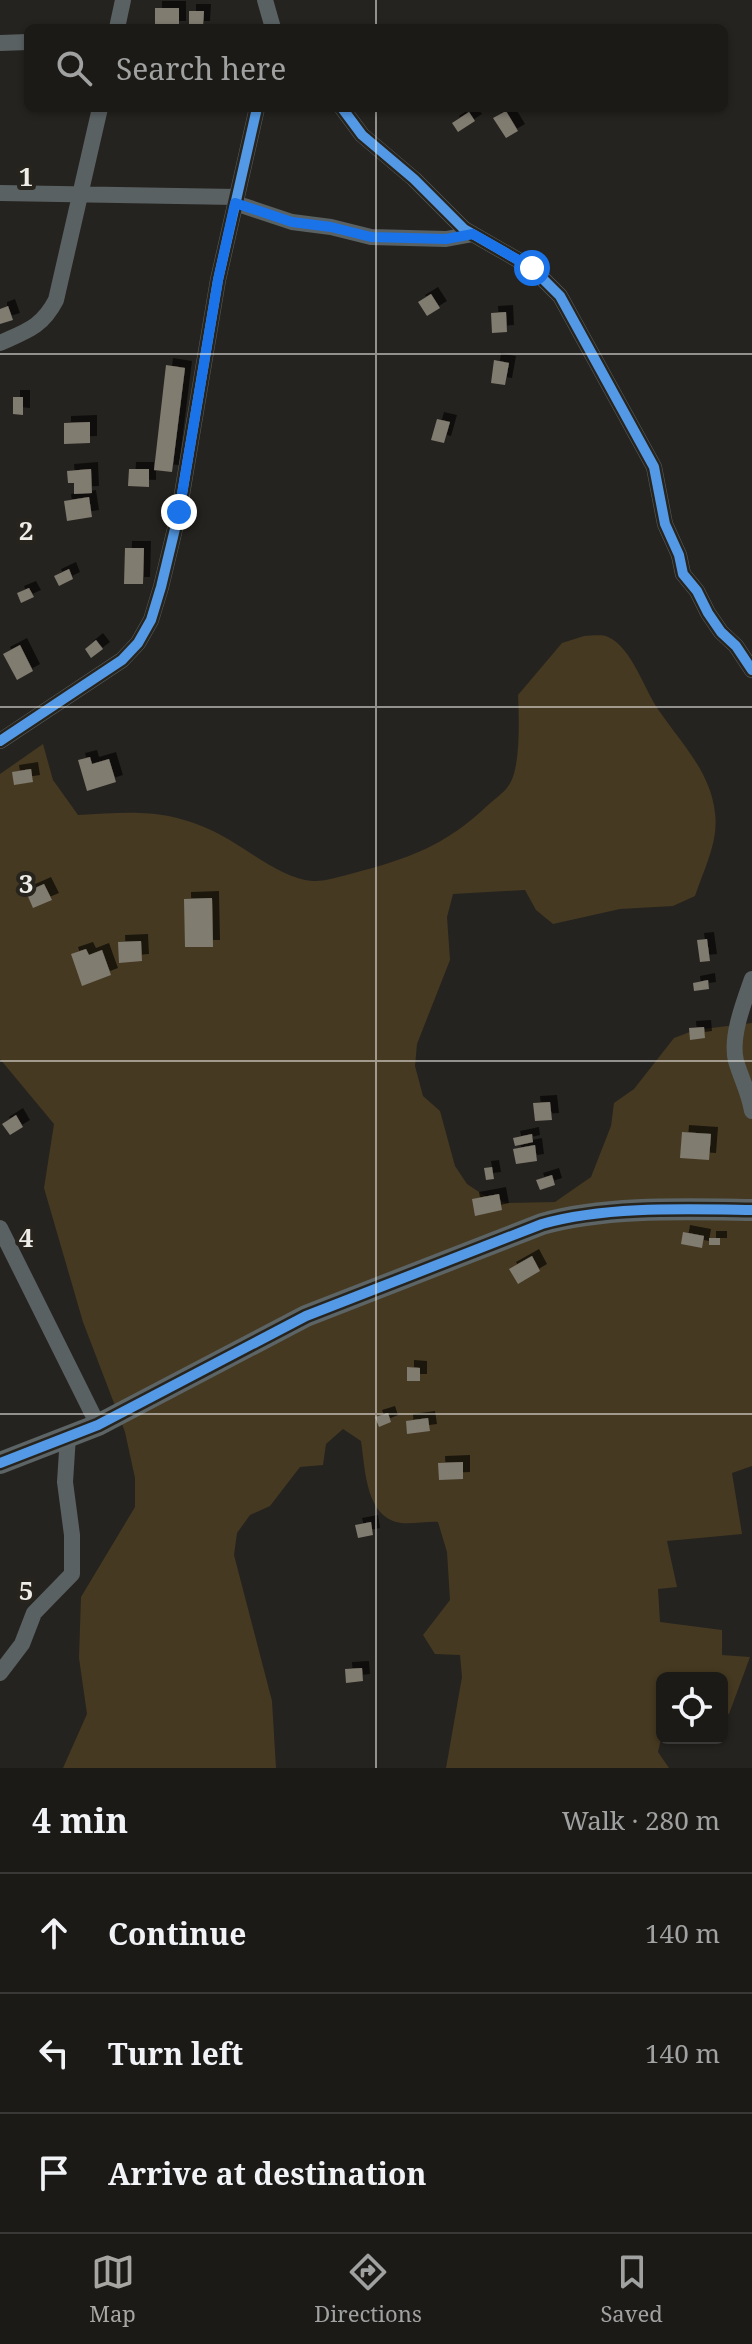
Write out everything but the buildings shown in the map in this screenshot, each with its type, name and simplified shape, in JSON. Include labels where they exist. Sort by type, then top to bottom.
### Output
[{"type":"street","points":[[118,24],[123,0]]},
{"type":"street","points":[[265,0],[272,24]]},
{"type":"street","points":[[0,43],[24,42]]},
{"type":"street","points":[[0,343],[35,328],[56,300],[99,112]]},
{"type":"street","points":[[0,741],[122,660],[138,643],[151,620],[179,512],[218,280],[256,112]]},
{"type":"street","points":[[345,112],[362,135],[414,179],[464,229],[532,268],[560,296],[654,467],[665,524],[679,555],[683,574],[697,591],[714,623],[736,646],[752,670]]},
{"type":"street","points":[[0,193],[236,200],[292,222],[371,237],[446,239],[473,234]]},
{"type":"street","points":[[752,979],[737,1032],[735,1058],[752,1111]]},
{"type":"street","points":[[0,1463],[98,1425],[306,1316],[542,1224],[636,1211],[752,1210]]},
{"type":"street","points":[[0,1228],[98,1425]]},
{"type":"street","points":[[0,1673],[22,1644],[34,1613],[72,1574],[72,1535],[65,1482],[68,1436]]},
{"type":"shaded area","points":[[600,635],[617,642],[624,650],[654,703],[708,785],[716,823],[710,855],[695,896],[673,906],[620,909],[553,924],[536,910],[525,890],[453,894],[447,917],[450,960],[417,1044],[415,1066],[423,1096],[440,1111],[455,1166],[467,1184],[485,1196],[507,1203],[555,1202],[591,1177],[611,1126],[614,1103],[634,1089],[674,1038],[695,1030],[752,1023],[752,1466],[732,1473],[742,1534],[667,1541],[677,1587],[658,1589],[660,1622],[722,1630],[722,1655],[750,1657],[729,1714],[728,1672],[656,1672],[656,1744],[660,1744],[658,1752],[669,1768],[446,1768],[462,1677],[460,1655],[435,1654],[423,1635],[450,1600],[447,1552],[438,1522],[403,1523],[384,1515],[368,1486],[361,1441],[343,1429],[326,1444],[323,1465],[300,1467],[270,1506],[250,1515],[237,1533],[234,1555],[272,1701],[276,1768],[63,1768],[87,1714],[79,1658],[81,1597],[135,1507],[135,1478],[125,1432],[83,1322],[44,1188],[54,1124],[0,1059],[0,774],[43,744],[53,780],[78,815],[148,813],[180,819],[215,832],[287,874],[322,881],[392,862],[425,849],[472,820],[504,791],[516,767],[518,695],[562,643]]},
{"type":"cycle path","points":[[0,741],[122,660],[138,643],[151,620],[179,512],[218,280],[256,112]]},
{"type":"cycle path","points":[[345,112],[362,135],[414,179],[464,229],[532,268],[560,296],[654,467],[665,524],[679,555],[683,574],[721,632],[736,646],[752,670]]},
{"type":"cycle path","points":[[0,1463],[98,1425],[306,1316],[542,1224],[619,1211],[752,1210]]},
{"type":"route","points":[[179,512],[218,280],[235,203],[292,222],[371,237],[446,239],[473,234],[532,268]]}]
